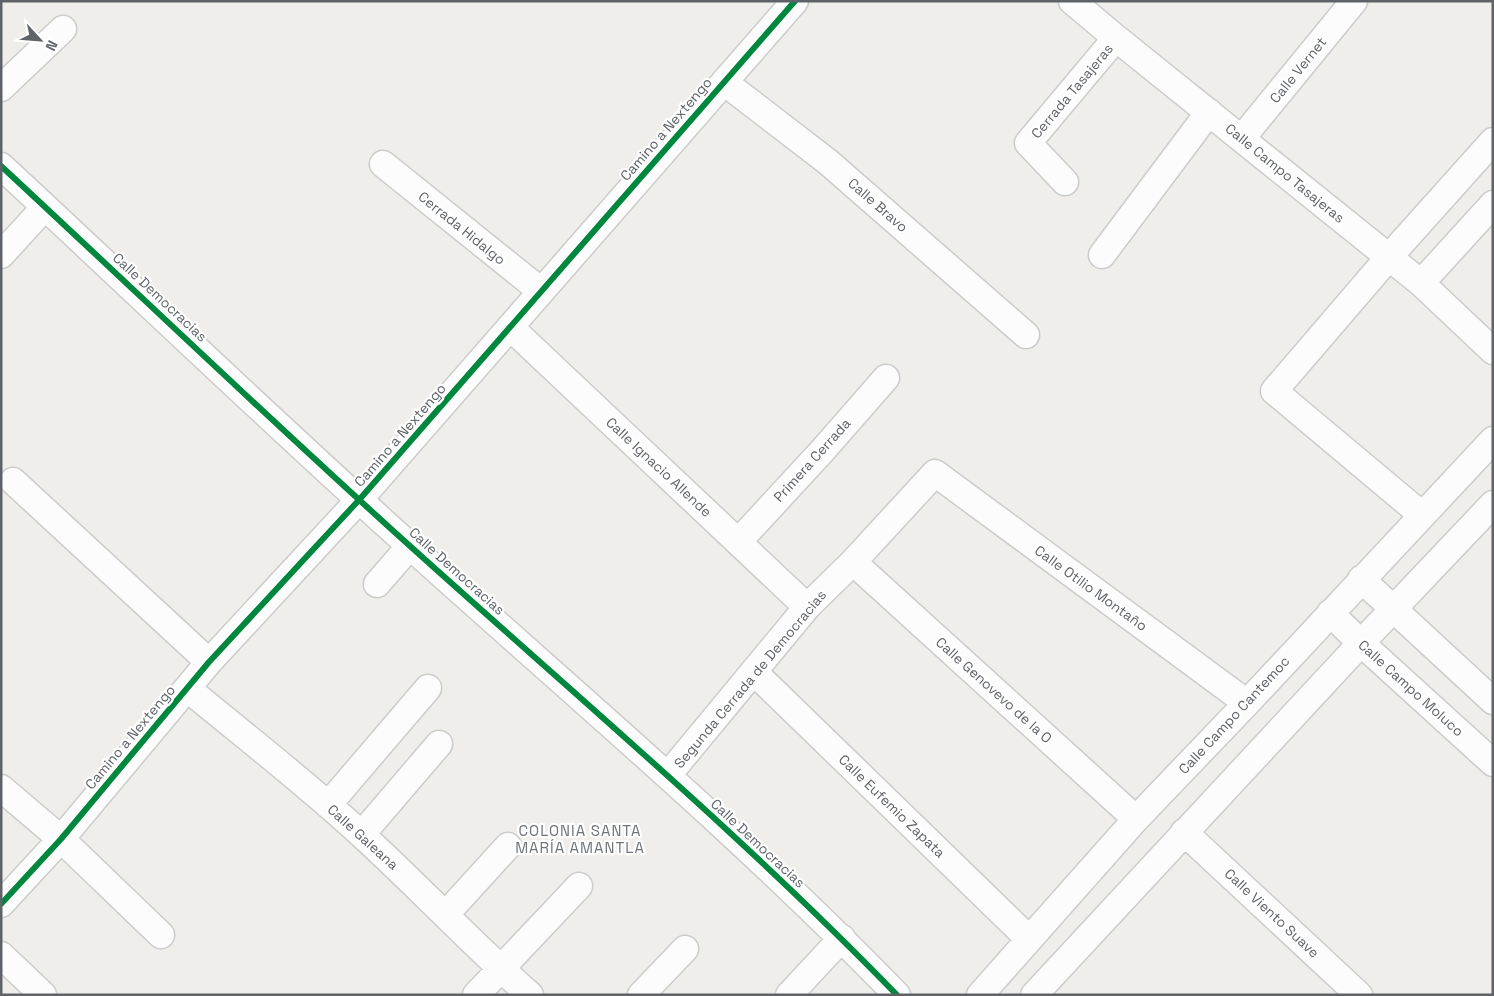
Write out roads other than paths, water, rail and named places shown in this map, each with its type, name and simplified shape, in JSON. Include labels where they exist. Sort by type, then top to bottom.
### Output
[{"type":"street","name":"Camino a Nextengo","points":[[1,904],[60,839],[210,662],[360,500],[795,1]]},
{"type":"street","name":"Calle Campo Tasajeras","points":[[1072,1],[1421,283],[1493,351]]},
{"type":"street","name":"Calle Vernet","points":[[1242,138],[1354,1]]},
{"type":"street","points":[[1,88],[63,28]]},
{"type":"street","name":"Cerrada Tasajeras","points":[[1065,182],[1028,143],[1116,38]]},
{"type":"street","name":"Calle Bravo","points":[[724,82],[828,162],[1026,335]]},
{"type":"street","points":[[1102,255],[1209,112]]},
{"type":"street","points":[[1422,515],[1274,391],[1389,257],[1493,141]]},
{"type":"street","name":"Cerrada Hidalgo","points":[[383,164],[541,291]]},
{"type":"street","name":"Calle Democracias","points":[[1,166],[410,546],[668,775],[842,938],[897,995]]},
{"type":"street","points":[[1421,283],[1493,204]]},
{"type":"street","points":[[1,255],[45,207]]},
{"type":"street","name":"Calle Ignacio Allende","points":[[510,328],[807,607]]},
{"type":"street","name":"Primera Cerrada","points":[[738,542],[886,378]]},
{"type":"street","name":"Calle Campo Cantemoc","points":[[980,995],[1136,818],[1493,440]]},
{"type":"street","name":"Segunda Cerrada de Democracias","points":[[668,775],[807,607],[853,562],[935,473]]},
{"type":"street","name":"Calle Otilio Montaño","points":[[935,473],[1246,703]]},
{"type":"street","points":[[13,481],[210,662]]},
{"type":"street","points":[[1034,995],[1184,832],[1493,504]]},
{"type":"street","points":[[378,584],[410,546]]},
{"type":"street","name":"Calle Genovevo de la O","points":[[853,562],[1136,818]]},
{"type":"street","points":[[1361,579],[1493,701]]},
{"type":"street","name":"Calle Campo Moluco","points":[[1330,613],[1493,762]]},
{"type":"street","name":"Calle Eufemio Zapata","points":[[754,672],[1029,939]]},
{"type":"street","points":[[328,805],[428,688]]},
{"type":"street","name":"Calle Galeana","points":[[188,689],[362,834],[530,995]]},
{"type":"street","points":[[362,834],[439,744]]},
{"type":"street","points":[[1,788],[60,839],[161,935]]},
{"type":"street","name":"Calle Viento Suave","points":[[1184,832],[1359,995]]},
{"type":"street","points":[[446,914],[508,846]]},
{"type":"street","points":[[476,995],[579,886]]},
{"type":"street","points":[[789,995],[842,938]]},
{"type":"street","points":[[641,995],[685,949]]},
{"type":"street","points":[[1,955],[43,995]]},
{"type":"district","name":"COLONIA SANTA MARÍA AMANTLA","points":[[580,838]]}]
